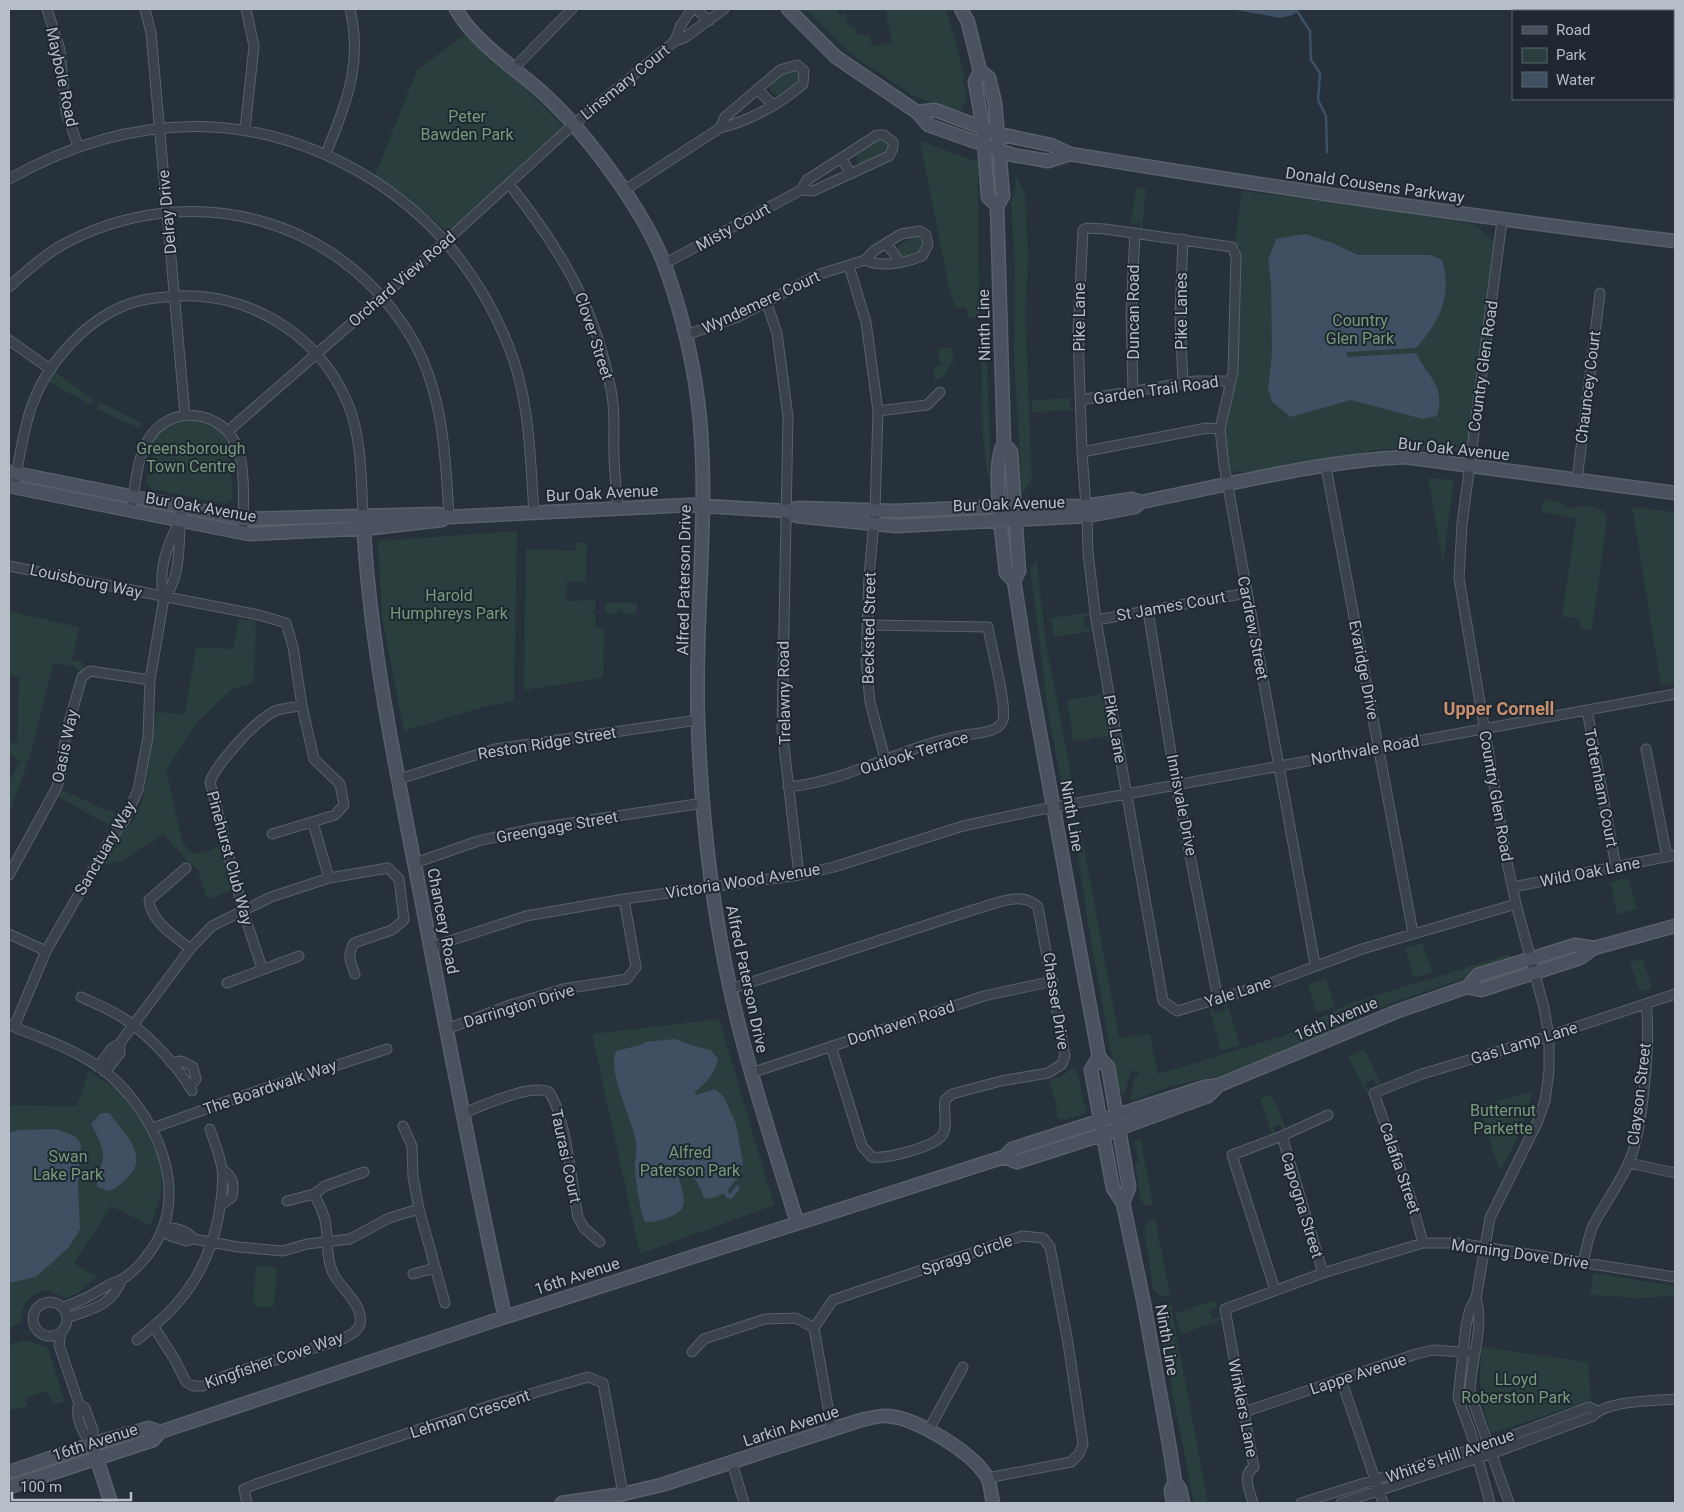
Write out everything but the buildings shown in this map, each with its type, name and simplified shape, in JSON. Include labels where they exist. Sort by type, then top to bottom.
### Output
[{"type":"main road","name":"Alfred Paterson Drive","points":[[456,9],[473,30],[574,124],[623,191],[664,264],[686,335],[700,421],[702,505],[698,720],[711,887],[730,989],[751,1073],[797,1222]]},
{"type":"main road","name":"Donald Cousens Parkway","points":[[788,9],[836,57],[917,112],[928,125],[1000,151],[1048,161],[1070,154]]},
{"type":"main road","name":"Ninth Line","points":[[961,9],[968,22],[980,71],[975,82],[983,128],[988,197],[997,206]]},
{"type":"main road","name":"Ninth Line","points":[[980,71],[989,78],[1000,151],[1003,196],[997,206],[1004,444],[1011,452],[1019,571],[1014,581]]},
{"type":"main road","name":"Donald Cousens Parkway","points":[[917,112],[935,110],[998,134],[1051,145],[1070,154],[1502,221],[1675,241]]},
{"type":"main road","name":"Ninth Line","points":[[1004,444],[999,450],[997,466],[1006,573],[1014,581],[1099,1057],[1108,1067],[1129,1187],[1123,1203]]},
{"type":"main road","name":"Bur Oak Avenue","points":[[786,511],[797,516],[874,525],[1015,520],[1087,511],[1132,499],[1141,502],[1326,466],[1374,459],[1405,457],[1675,493]]},
{"type":"main road","name":"Bur Oak Avenue","points":[[13,472],[243,519],[364,522]]},
{"type":"main road","name":"Bur Oak Avenue","points":[[11,487],[243,534],[438,514],[449,517],[702,505],[786,511],[798,508],[875,511],[1014,507],[1087,511]]},
{"type":"main road","name":"Chancery Road","points":[[364,522],[370,615],[399,779],[463,1113],[505,1317]]},
{"type":"main road","name":"16th Avenue","points":[[1467,987],[1482,990],[1580,958],[1594,948],[1675,926]]},
{"type":"main road","name":"16th Avenue","points":[[1004,1156],[1017,1162],[1104,1134],[1117,1122],[1205,1087],[1219,1085],[1398,1011],[1467,987],[1478,975],[1575,945],[1594,948]]},
{"type":"main road","name":"Ninth Line","points":[[1099,1057],[1091,1070],[1113,1188],[1123,1203],[1144,1304],[1175,1482],[1180,1489],[1183,1503]]},
{"type":"main road","name":"16th Avenue","points":[[9,1487],[153,1440],[160,1432],[505,1317],[1004,1156],[1012,1149],[1101,1121],[1117,1122]]},
{"type":"main road","name":"Larkin Avenue","points":[[562,1503],[623,1494],[686,1477],[858,1420],[886,1415],[902,1418],[929,1429],[965,1454],[987,1478],[993,1503]]},
{"type":"main road","name":"16th Avenue","points":[[9,1472],[92,1444],[149,1428],[160,1432]]},
{"type":"main road","points":[[92,1444],[111,1503]]},
{"type":"main road","name":"Ninth Line","points":[[1173,1503],[1171,1490],[1175,1482]]},
{"type":"street","name":"Maybole Road","points":[[47,9],[60,50],[66,112],[78,146]]},
{"type":"street","name":"Delray Drive","points":[[145,9],[151,33],[185,415]]},
{"type":"street","points":[[245,129],[254,46],[246,9]]},
{"type":"street","points":[[326,154],[347,99],[354,71],[356,36],[350,9]]},
{"type":"street","points":[[514,67],[572,9]]},
{"type":"street","name":"Linsmary Court","points":[[675,41],[681,25],[694,9],[709,21]]},
{"type":"street","name":"Linsmary Court","points":[[574,124],[675,41],[684,38],[724,9]]},
{"type":"street","points":[[623,191],[720,128],[731,125],[773,105],[803,84],[805,76],[800,66],[787,66],[780,70],[725,117],[720,128]]},
{"type":"street","points":[[757,89],[773,105]]},
{"type":"street","name":"Orchard View Road","points":[[228,431],[446,241],[574,124]]},
{"type":"street","points":[[9,179],[39,162],[78,146],[118,134],[159,128],[207,126],[245,129],[326,154],[353,167],[404,201],[446,241],[481,289],[498,322],[516,368],[530,438],[534,512]]},
{"type":"street","name":"Misty Court","points":[[664,264],[801,190],[807,180],[877,134],[884,134],[891,140],[893,148],[889,156],[813,191],[801,190]]},
{"type":"street","points":[[841,158],[851,174]]},
{"type":"street","name":"Clover Street","points":[[509,184],[543,228],[570,270],[583,296],[611,390],[615,426],[614,454],[618,508]]},
{"type":"street","points":[[9,287],[60,246],[88,233],[127,220],[167,212],[217,212],[246,217],[295,233],[324,247],[344,262],[382,297],[400,320],[416,346],[436,402],[442,435],[449,517]]},
{"type":"street","name":"Country Glen Road","points":[[1502,221],[1460,548],[1459,578],[1483,728],[1516,904],[1549,1036],[1549,1071],[1545,1101],[1537,1123],[1495,1205],[1484,1248],[1476,1298],[1478,1307],[1470,1393],[1473,1407],[1509,1503]]},
{"type":"street","name":"Pike Lane","points":[[1126,794],[1096,620],[1088,553],[1082,452],[1078,315],[1082,233],[1087,228],[1183,239],[1229,246],[1235,250],[1231,381]]},
{"type":"street","name":"Wyndemere Court","points":[[686,335],[717,326],[818,275],[865,260],[901,234],[920,232],[926,235],[927,250],[922,256],[900,262],[874,264],[865,260]]},
{"type":"street","name":"Duncan Road","points":[[1133,392],[1131,312],[1135,233]]},
{"type":"street","name":"Pike Lanes","points":[[1183,239],[1180,317],[1183,383]]},
{"type":"street","points":[[886,243],[900,262]]},
{"type":"street","points":[[849,266],[866,322],[878,411],[874,525]]},
{"type":"street","name":"Chauncey Court","points":[[1577,480],[1600,294]]},
{"type":"street","points":[[11,487],[13,472],[33,398],[50,369],[66,348],[84,331],[121,306],[150,298],[205,296],[228,300],[250,308],[285,325],[317,354],[335,379],[348,405],[360,462],[364,522]]},
{"type":"street","name":"Trelawny Road","points":[[766,301],[777,333],[788,417],[782,729],[798,875]]},
{"type":"street","points":[[9,340],[50,369]]},
{"type":"street","name":"Garden Trail Road","points":[[1080,400],[1183,383],[1209,380],[1231,381]]},
{"type":"street","points":[[1082,452],[1207,428],[1220,429],[1231,381]]},
{"type":"street","points":[[878,411],[927,405],[940,392]]},
{"type":"street","points":[[130,511],[147,442],[162,425],[176,417],[185,415],[208,417],[228,431],[236,445],[240,458],[243,534]]},
{"type":"street","name":"Cardrew Street","points":[[1220,429],[1247,593],[1315,964]]},
{"type":"street","name":"Evaridge Drive","points":[[1326,466],[1413,933]]},
{"type":"street","name":"Sanctuary Way","points":[[11,1026],[46,951],[106,846],[124,821],[138,790],[148,737],[150,680],[164,598],[172,588],[180,541],[182,507]]},
{"type":"street","name":"Becksted Street","points":[[874,525],[869,576],[866,661],[869,694],[885,760]]},
{"type":"street","name":"Louisbourg Way","points":[[9,566],[278,619],[286,623],[293,646],[302,706]]},
{"type":"street","name":"St James Court","points":[[1096,620],[1247,593]]},
{"type":"street","name":"Innisvale Drive","points":[[1148,611],[1176,784],[1218,998]]},
{"type":"street","name":"Outlook Terrace","points":[[788,787],[825,782],[951,737],[991,731],[1000,725],[1003,720],[1003,706],[988,627],[868,626]]},
{"type":"street","name":"Oasis Way","points":[[9,875],[56,789],[60,778],[66,733],[82,677],[90,672],[150,680]]},
{"type":"street","name":"Northvale Road","points":[[1054,808],[1176,784],[1675,694]]},
{"type":"street","points":[[272,834],[313,822],[340,811],[344,806],[344,796],[340,784],[314,760],[302,706]]},
{"type":"street","name":"Pinehurst Club Way","points":[[262,968],[243,910],[210,782],[219,762],[261,721],[275,711],[302,706]]},
{"type":"street","name":"Tottenham Court","points":[[1587,710],[1616,867]]},
{"type":"street","name":"Reston Ridge Street","points":[[399,779],[495,749],[698,720]]},
{"type":"street","name":"Wild Oak Lane","points":[[1513,887],[1671,856],[1646,749]]},
{"type":"street","name":"Yale Lane","points":[[1126,794],[1163,1001],[1177,1011],[1268,984],[1315,964],[1413,933],[1516,904]]},
{"type":"street","name":"Greengage Street","points":[[415,863],[478,841],[531,829],[703,803]]},
{"type":"street","name":"Victoria Wood Avenue","points":[[431,947],[526,916],[624,899],[798,875],[834,867],[963,826],[1054,808]]},
{"type":"street","points":[[313,822],[329,878]]},
{"type":"street","points":[[186,868],[149,900],[150,910],[156,918],[190,949]]},
{"type":"street","points":[[102,1069],[120,1053],[120,1043],[190,949],[212,926],[271,897],[329,878],[388,868],[399,879],[404,920],[392,930],[354,943],[350,950],[349,960],[355,974]]},
{"type":"street","name":"Darrington Drive","points":[[447,1029],[510,1005],[563,989],[627,979],[636,967],[624,899]]},
{"type":"street","name":"Chasser Drive","points":[[730,989],[976,909],[1015,899],[1026,899],[1038,907],[1065,1056],[1062,1064],[1048,1073],[1001,1081],[952,1094],[945,1100],[946,1127],[943,1135],[933,1143],[881,1159],[872,1158],[862,1146],[831,1046]]},
{"type":"street","points":[[9,934],[46,951]]},
{"type":"street","points":[[227,983],[262,968],[299,956]]},
{"type":"street","name":"Donhaven Road","points":[[751,1073],[984,996],[1053,982]]},
{"type":"street","name":"Gas Lamp Lane","points":[[1374,1093],[1422,1074],[1549,1036],[1675,994]]},
{"type":"street","points":[[82,997],[111,1010],[134,1025],[171,1063],[191,1089],[196,1079],[193,1067],[181,1061],[171,1063]]},
{"type":"street","name":"Clayson Street","points":[[1583,1262],[1592,1227],[1629,1163],[1636,1139],[1642,1097],[1648,1017],[1646,1004]]},
{"type":"street","points":[[11,1026],[55,1044],[102,1069],[126,1092],[154,1128],[164,1154],[170,1184],[170,1202],[164,1228],[146,1258],[122,1280],[79,1302],[63,1307]]},
{"type":"street","name":"The Boardwalk Way","points":[[154,1128],[242,1096],[387,1050]]},
{"type":"street","name":"Taurasi Court","points":[[463,1113],[525,1092],[543,1089],[549,1092],[554,1100],[562,1128],[578,1217],[584,1228],[600,1242]]},
{"type":"street","name":"Calafia Street","points":[[1374,1093],[1411,1200],[1423,1243]]},
{"type":"street","points":[[1275,1290],[1232,1155],[1282,1136],[1328,1115]]},
{"type":"street","points":[[403,1126],[412,1146],[413,1177],[419,1209],[445,1303]]},
{"type":"street","points":[[136,1340],[154,1327],[185,1295],[195,1281],[212,1243],[221,1205],[222,1169],[210,1128]]},
{"type":"street","name":"Capogna Street","points":[[1282,1136],[1323,1273]]},
{"type":"street","points":[[1629,1163],[1675,1173]]},
{"type":"street","points":[[287,1201],[314,1194],[325,1186],[364,1172]]},
{"type":"street","points":[[314,1194],[325,1219],[326,1242]]},
{"type":"street","points":[[164,1228],[168,1235],[186,1241],[194,1239],[212,1243],[283,1251],[350,1239],[389,1218],[419,1209]]},
{"type":"street","name":"Spragg Circle","points":[[814,1328],[833,1300],[1022,1236],[1043,1238],[1050,1247],[1052,1257],[1068,1344],[1083,1444],[1079,1454],[1071,1462],[987,1478]]},
{"type":"street","name":"Kingfisher Cove Way","points":[[154,1327],[176,1360],[186,1382],[193,1386],[203,1386],[227,1376],[343,1339],[355,1332],[360,1326],[360,1316],[350,1295],[341,1286],[333,1273],[327,1257],[326,1242]]},
{"type":"street","name":"Morning Dove Drive","points":[[1225,1308],[1323,1273],[1423,1243],[1458,1243],[1675,1277]]},
{"type":"street","points":[[413,1274],[435,1268]]},
{"type":"street","points":[[67,1318],[101,1306],[117,1293],[122,1280]]},
{"type":"street","name":"Country Glen Road","points":[[1476,1298],[1470,1308],[1462,1353],[1458,1398],[1490,1503]]},
{"type":"street","points":[[59,1345],[38,1331],[34,1324],[33,1316],[36,1309],[48,1302],[56,1302],[63,1307],[67,1318],[61,1332],[59,1345],[79,1404],[85,1408],[93,1430],[92,1444]]},
{"type":"street","name":"Winklers Lane","points":[[1225,1308],[1254,1467],[1246,1476],[1253,1503]]},
{"type":"street","points":[[692,1352],[704,1339],[765,1319],[796,1318],[814,1328],[832,1430]]},
{"type":"street","points":[[46,1335],[54,1335],[61,1332]]},
{"type":"street","name":"Lappe Avenue","points":[[1244,1412],[1433,1350],[1474,1353]]},
{"type":"street","points":[[929,1429],[962,1367]]},
{"type":"street","name":"Lehman Crescent","points":[[248,1503],[244,1489],[256,1484],[489,1406],[588,1377],[603,1383],[623,1494]]},
{"type":"street","points":[[1341,1379],[1383,1503]]},
{"type":"street","name":"White's Hill Avenue","points":[[1341,1503],[1593,1416],[1598,1411],[1626,1403],[1675,1399]]},
{"type":"street","name":"White's Hill Avenue","points":[[1301,1503],[1374,1481],[1590,1407],[1598,1411]]},
{"type":"street","points":[[732,1462],[744,1503]]},
{"type":"green space","points":[[805,9],[837,9],[839,15],[845,13],[848,25],[857,29],[857,35],[868,35],[874,46],[892,43],[885,9],[946,9],[965,76],[963,80],[967,99],[960,111],[953,113],[913,95],[857,59]]},
{"type":"green space","name":"Peter Bawden Park","points":[[468,32],[563,126],[561,130],[447,232],[405,195],[375,175],[417,70]]},
{"type":"green space","points":[[797,69],[800,72],[799,84],[778,96],[770,91],[773,83],[780,76]]},
{"type":"green space","points":[[880,138],[890,144],[889,151],[860,164],[857,163],[856,154]]},
{"type":"green space","points":[[920,141],[978,162],[979,318],[969,318],[966,308],[955,307],[948,283]]},
{"type":"green space","points":[[1016,175],[1025,195],[1028,260],[1025,312],[1032,480],[1022,493],[1014,359],[1015,268],[1011,197],[1014,197]]},
{"type":"green space","points":[[1136,188],[1146,189],[1142,230],[1139,230],[1140,223],[1133,223],[1130,229]]},
{"type":"green space","name":"Country Glen Park","points":[[1242,191],[1360,206],[1473,224],[1495,242],[1468,447],[1458,451],[1383,449],[1246,472],[1230,471],[1224,435],[1238,364],[1240,248],[1235,242]]},
{"type":"green space","points":[[914,237],[919,237],[925,246],[920,253],[903,257],[897,249],[899,245]]},
{"type":"green space","points":[[986,342],[991,474],[987,474],[983,435],[981,357],[986,350]]},
{"type":"green space","points":[[952,347],[954,360],[943,377],[935,381],[933,367],[941,365],[938,352],[940,349]]},
{"type":"green space","points":[[55,372],[94,400],[91,405],[49,382]]},
{"type":"green space","points":[[1076,398],[1070,399],[1070,408],[1077,408],[1077,410],[1032,412],[1032,400]]},
{"type":"green space","points":[[100,402],[143,424],[139,428],[96,409]]},
{"type":"green space","name":"Greensborough Town Centre","points":[[199,419],[217,427],[231,441],[229,452],[233,499],[224,504],[152,489],[146,482],[154,449],[151,447],[157,433],[162,428],[176,422]]},
{"type":"green space","points":[[1428,478],[1454,480],[1443,563]]},
{"type":"green space","points":[[1544,499],[1559,502],[1570,509],[1587,505],[1602,510],[1607,518],[1592,630],[1579,629],[1580,618],[1562,617],[1576,519],[1541,512]]},
{"type":"green space","points":[[1632,507],[1675,512],[1675,682],[1661,685]]},
{"type":"green space","name":"Harold Humphreys Park","points":[[517,531],[514,701],[483,707],[404,731],[382,617],[378,541]]},
{"type":"green space","points":[[576,543],[587,543],[586,582],[567,582],[566,601],[595,600],[595,611],[588,614],[595,614],[595,628],[604,628],[603,678],[524,690],[526,549],[576,551]]},
{"type":"green space","points":[[1034,562],[1037,562],[1045,636],[1073,786],[1070,795],[1062,787],[1048,712],[1030,566],[1034,566]]},
{"type":"green space","points":[[606,603],[637,603],[637,611],[633,615],[619,610],[616,614],[608,614],[605,611]]},
{"type":"green space","points":[[9,611],[79,627],[72,660],[82,662],[85,670],[80,673],[74,666],[53,663],[30,755],[9,814],[9,780],[21,761],[9,754],[9,743],[17,743],[19,677],[9,676]]},
{"type":"green space","points":[[1091,612],[1091,616],[1083,618],[1085,628],[1093,627],[1094,631],[1054,637],[1051,618]]},
{"type":"green space","points":[[239,619],[256,621],[254,683],[231,690],[196,724],[166,771],[183,844],[195,854],[222,846],[232,891],[211,898],[206,896],[198,869],[187,861],[164,834],[122,861],[100,866],[115,839],[133,822],[142,802],[150,761],[156,712],[185,714],[196,647],[233,649]]},
{"type":"green space","points":[[1104,694],[1112,742],[1108,742],[1107,736],[1073,741],[1067,700]]},
{"type":"green space","points":[[62,790],[102,808],[124,815],[113,827],[58,797]]},
{"type":"green space","points":[[1081,841],[1083,841],[1119,1038],[1150,1034],[1158,1074],[1283,1036],[1348,1004],[1510,954],[1508,963],[1389,1004],[1242,1071],[1171,1086],[1137,1099],[1130,1099],[1134,1080],[1139,1073],[1131,1070],[1124,1096],[1117,1087],[1088,924],[1078,853],[1083,852]]},
{"type":"green space","points":[[1628,878],[1637,909],[1617,914],[1611,882]]},
{"type":"green space","points":[[1422,943],[1433,972],[1414,978],[1405,948]]},
{"type":"green space","points":[[1643,959],[1652,989],[1640,992],[1630,962]]},
{"type":"green space","points":[[1326,979],[1335,1007],[1316,1013],[1308,984]]},
{"type":"green space","points":[[1224,1002],[1226,1002],[1240,1045],[1221,1051],[1209,1006],[1212,1006],[1214,1013],[1225,1011]]},
{"type":"green space","name":"Alfred Paterson Park","points":[[719,1019],[774,1205],[640,1254],[592,1034]]},
{"type":"green space","points":[[1364,1049],[1382,1087],[1379,1089],[1373,1079],[1365,1083],[1370,1093],[1367,1094],[1348,1057]]},
{"type":"green space","points":[[1073,1067],[1079,1077],[1084,1103],[1087,1108],[1086,1113],[1065,1120],[1057,1118],[1056,1103],[1049,1080],[1061,1077]]},
{"type":"green space","name":"Swan Lake Park","points":[[89,1071],[119,1091],[143,1124],[161,1164],[161,1193],[151,1226],[111,1206],[74,1263],[97,1277],[78,1293],[65,1298],[48,1290],[36,1294],[25,1305],[21,1322],[9,1328],[9,1105],[77,1106]]},
{"type":"green space","name":"Butternut Parkette","points":[[1532,1091],[1530,1102],[1515,1142],[1500,1171],[1478,1106]]},
{"type":"green space","points":[[1271,1094],[1288,1132],[1284,1133],[1280,1124],[1273,1127],[1276,1136],[1273,1137],[1260,1099]]},
{"type":"green space","points":[[1141,1138],[1153,1205],[1145,1205],[1141,1200],[1135,1163],[1139,1162],[1134,1141]]},
{"type":"green space","points":[[1155,1218],[1170,1295],[1167,1296],[1158,1295],[1153,1289],[1144,1228],[1149,1221]]},
{"type":"green space","points":[[261,1265],[274,1267],[277,1270],[274,1304],[271,1307],[257,1307],[253,1301],[256,1268]]},
{"type":"green space","points":[[1593,1273],[1675,1286],[1675,1296],[1639,1298],[1590,1295]]},
{"type":"green space","points":[[1215,1300],[1218,1306],[1209,1310],[1213,1319],[1220,1317],[1222,1320],[1181,1334],[1175,1313]]},
{"type":"green space","points":[[1171,1305],[1208,1503],[1194,1503],[1158,1319],[1162,1309]]},
{"type":"green space","points":[[26,1340],[48,1348],[65,1402],[53,1404],[46,1391],[25,1398],[28,1406],[9,1411],[9,1345]]},
{"type":"green space","name":"LLoyd Roberston Park","points":[[1482,1347],[1588,1362],[1591,1400],[1491,1434],[1480,1382]]},
{"type":"water","points":[[1231,9],[1298,9],[1298,11],[1293,15],[1280,18]]},
{"type":"water","points":[[1305,234],[1333,243],[1358,255],[1431,255],[1442,260],[1446,285],[1442,308],[1431,329],[1416,348],[1347,352],[1347,357],[1416,353],[1437,389],[1439,405],[1437,416],[1423,419],[1351,400],[1291,417],[1272,402],[1268,389],[1272,352],[1271,282],[1268,260],[1276,239]]},
{"type":"water","points":[[675,1039],[711,1050],[718,1059],[712,1074],[694,1093],[697,1095],[715,1089],[724,1097],[736,1124],[743,1163],[738,1177],[727,1191],[730,1194],[739,1185],[739,1190],[731,1199],[727,1198],[723,1193],[716,1197],[705,1199],[695,1179],[683,1173],[679,1178],[684,1199],[681,1210],[667,1218],[645,1222],[636,1182],[636,1142],[617,1083],[614,1060],[616,1051],[644,1044],[645,1042]]},
{"type":"water","points":[[101,1113],[109,1113],[127,1136],[135,1152],[136,1161],[134,1169],[128,1177],[117,1187],[109,1191],[97,1187],[103,1153],[91,1124]]},
{"type":"water","points":[[56,1129],[75,1136],[81,1144],[78,1183],[80,1229],[69,1247],[36,1277],[9,1283],[9,1133],[18,1130]]},
{"type":"waterway","points":[[1297,11],[1310,31],[1311,60],[1320,73],[1318,100],[1326,116],[1327,152]]},
{"type":"district","name":"Upper Cornell","points":[[1499,708]]}]
